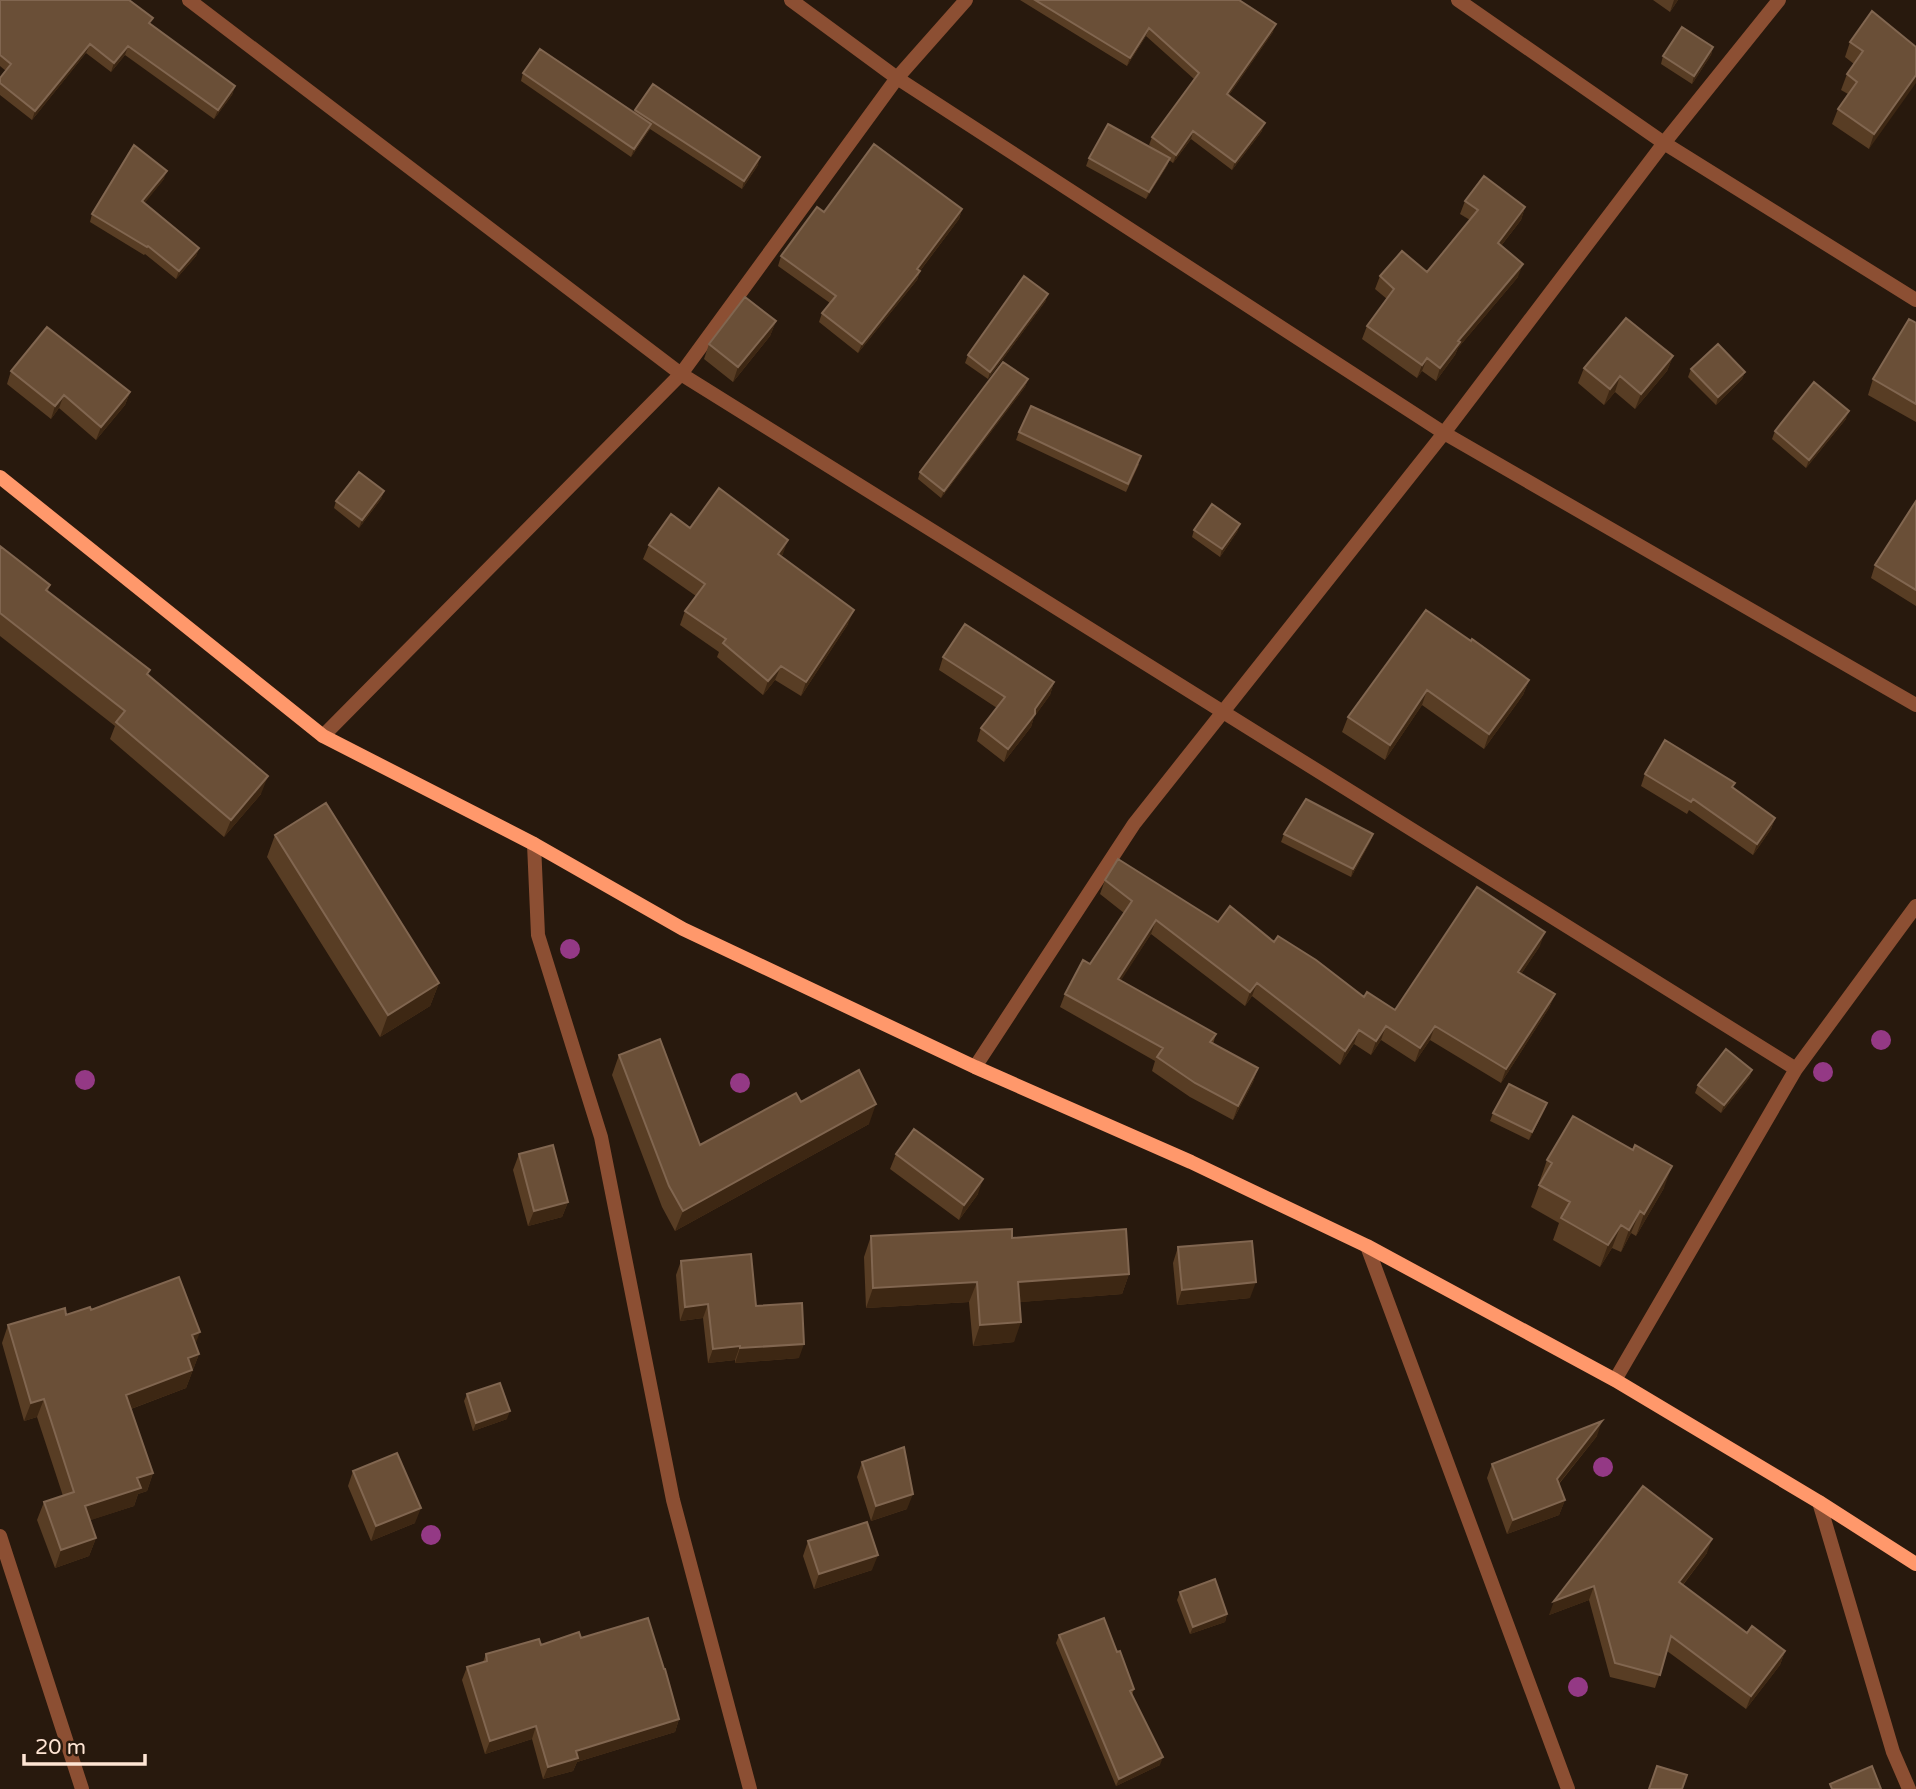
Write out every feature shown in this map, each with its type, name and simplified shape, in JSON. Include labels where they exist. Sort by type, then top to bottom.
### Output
[{"type":"street","points":[[189,0],[681,374],[1796,1069]]},
{"type":"street","points":[[791,0],[897,78],[1444,433],[1916,705]]},
{"type":"street","points":[[323,736],[681,374],[897,78],[966,0]]},
{"type":"street","points":[[1458,0],[1664,143],[1916,300]]},
{"type":"street","points":[[975,1067],[1134,824],[1444,433],[1664,143],[1779,0]]},
{"type":"street","points":[[0,477],[323,736],[534,844],[683,929],[975,1067],[1191,1162],[1367,1246],[1615,1380],[1819,1502],[1916,1564]]},
{"type":"street","points":[[534,844],[538,935],[601,1137],[673,1500],[750,1789]]},
{"type":"street","points":[[1615,1380],[1796,1069],[1916,906]]},
{"type":"street","points":[[1367,1246],[1568,1789]]},
{"type":"street","points":[[1819,1502],[1893,1752],[1909,1789]]},
{"type":"street","points":[[0,1536],[82,1789]]},
{"type":"building","points":[[0,0],[129,0],[153,18],[149,23],[235,86],[218,110],[128,46],[114,63],[90,44],[35,111],[0,83],[0,78],[11,64],[0,55]]},
{"type":"building","points":[[1035,0],[1239,0],[1276,24],[1227,94],[1265,123],[1235,162],[1193,131],[1176,155],[1152,137],[1199,73],[1149,28],[1130,58]]},
{"type":"building","points":[[1872,11],[1916,47],[1916,75],[1874,134],[1838,109],[1857,82],[1847,74],[1863,51],[1850,42]]},
{"type":"building","points":[[1682,27],[1713,47],[1694,76],[1663,56]]},
{"type":"building","points":[[540,49],[651,124],[634,149],[523,73]]},
{"type":"building","points":[[653,84],[760,157],[744,181],[635,110]]},
{"type":"building","points":[[1108,124],[1170,158],[1149,192],[1089,158]]},
{"type":"building","points":[[874,144],[962,209],[917,269],[920,271],[862,344],[822,313],[836,296],[781,256],[817,207],[824,212]]},
{"type":"building","points":[[134,145],[167,171],[142,201],[199,248],[179,271],[148,246],[92,214]]},
{"type":"building","points":[[1484,176],[1525,207],[1498,243],[1523,264],[1458,341],[1460,342],[1440,368],[1427,358],[1422,365],[1367,326],[1394,289],[1380,276],[1402,251],[1427,272],[1478,210],[1465,201]]},
{"type":"building","points":[[1024,276],[1048,294],[990,372],[968,355]]},
{"type":"building","points":[[745,297],[776,321],[738,367],[709,344]]},
{"type":"building","points":[[1626,318],[1673,356],[1641,394],[1620,376],[1610,389],[1584,368]]},
{"type":"building","points":[[1909,319],[1916,323],[1916,404],[1873,379]]},
{"type":"building","points":[[47,327],[130,392],[101,427],[64,395],[55,406],[11,371]]},
{"type":"building","points":[[1718,344],[1745,372],[1718,397],[1691,369]]},
{"type":"building","points":[[1003,362],[1028,379],[944,491],[920,472]]},
{"type":"building","points":[[1814,382],[1849,411],[1809,460],[1775,431]]},
{"type":"building","points":[[1031,406],[1141,456],[1128,484],[1019,432]]},
{"type":"building","points":[[359,472],[384,491],[362,520],[336,501]]},
{"type":"building","points":[[719,488],[788,540],[778,554],[854,610],[806,682],[781,666],[768,681],[723,643],[726,639],[685,611],[705,584],[649,545],[671,514],[690,528]]},
{"type":"building","points":[[1916,501],[1916,590],[1875,565]]},
{"type":"building","points":[[1212,504],[1240,524],[1222,549],[1194,530]]},
{"type":"building","points":[[0,546],[50,585],[46,590],[150,670],[147,674],[268,776],[231,820],[116,722],[125,711],[0,613]]},
{"type":"building","points":[[1426,610],[1529,680],[1489,734],[1427,690],[1390,745],[1348,717]]},
{"type":"building","points":[[965,624],[1054,682],[1035,709],[1035,714],[1008,749],[981,728],[1005,697],[943,657]]},
{"type":"building","points":[[1665,740],[1735,783],[1732,787],[1775,818],[1757,844],[1693,799],[1691,802],[1645,774]]},
{"type":"building","points":[[1306,799],[1373,834],[1353,869],[1284,834]]},
{"type":"building","points":[[326,803],[439,983],[388,1015],[275,835]]},
{"type":"building","points":[[1118,859],[1218,922],[1230,906],[1274,942],[1278,936],[1316,960],[1364,997],[1367,992],[1395,1010],[1477,887],[1545,932],[1518,972],[1555,994],[1506,1069],[1435,1026],[1420,1048],[1386,1026],[1376,1041],[1359,1030],[1345,1051],[1257,983],[1250,992],[1156,920],[1118,979],[1216,1034],[1210,1042],[1258,1068],[1238,1106],[1195,1083],[1157,1057],[1163,1048],[1065,994],[1083,960],[1090,964],[1132,901],[1105,880]]},
{"type":"building","points":[[660,1039],[700,1145],[796,1093],[801,1102],[859,1070],[876,1104],[683,1211],[669,1186],[619,1055]]},
{"type":"building","points":[[1726,1049],[1752,1070],[1724,1105],[1698,1085]]},
{"type":"building","points":[[1509,1084],[1547,1103],[1532,1132],[1493,1113]]},
{"type":"building","points":[[1573,1116],[1633,1150],[1635,1145],[1672,1166],[1644,1214],[1640,1211],[1629,1230],[1621,1225],[1608,1245],[1561,1218],[1570,1202],[1539,1185],[1552,1163],[1547,1160]]},
{"type":"building","points":[[914,1129],[983,1179],[964,1205],[896,1154]]},
{"type":"building","points":[[553,1145],[568,1202],[534,1211],[519,1154]]},
{"type":"building","points":[[1012,1229],[1012,1238],[1126,1229],[1129,1274],[1018,1282],[1021,1322],[980,1325],[977,1282],[873,1288],[871,1236]]},
{"type":"building","points":[[1252,1241],[1256,1282],[1182,1290],[1178,1247]]},
{"type":"building","points":[[751,1254],[756,1306],[802,1303],[804,1344],[713,1349],[708,1304],[685,1307],[681,1261]]},
{"type":"building","points":[[179,1277],[200,1332],[192,1335],[199,1354],[188,1358],[192,1370],[126,1395],[153,1473],[137,1478],[141,1488],[85,1506],[96,1538],[61,1550],[44,1502],[74,1492],[44,1399],[31,1403],[8,1325],[65,1308],[66,1315],[90,1307],[91,1310]]},
{"type":"building","points":[[500,1383],[510,1411],[476,1423],[467,1394]]},
{"type":"building","points":[[1602,1421],[1557,1479],[1565,1500],[1513,1520],[1492,1464]]},
{"type":"building","points":[[904,1447],[913,1494],[876,1506],[862,1462]]},
{"type":"building","points":[[397,1453],[421,1508],[376,1526],[353,1471]]},
{"type":"building","points":[[1643,1486],[1712,1539],[1679,1582],[1747,1633],[1752,1626],[1785,1651],[1751,1696],[1671,1636],[1660,1675],[1615,1663],[1594,1586],[1554,1601]]},
{"type":"building","points":[[867,1522],[878,1555],[819,1574],[808,1541]]},
{"type":"building","points":[[1215,1579],[1227,1614],[1193,1627],[1180,1592]]},
{"type":"building","points":[[648,1618],[679,1719],[576,1751],[578,1758],[548,1767],[536,1726],[490,1741],[467,1667],[487,1661],[486,1654],[539,1639],[541,1645],[579,1632],[581,1638]]},
{"type":"building","points":[[1104,1618],[1134,1689],[1130,1691],[1163,1757],[1119,1779],[1059,1635]]},
{"type":"building","points":[[1657,1766],[1687,1775],[1682,1789],[1649,1789]]},
{"type":"building","points":[[1872,1766],[1881,1789],[1832,1789],[1830,1784]]}]
